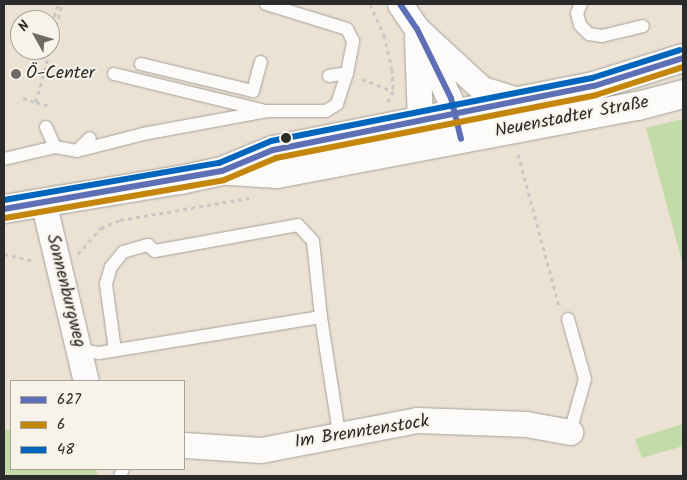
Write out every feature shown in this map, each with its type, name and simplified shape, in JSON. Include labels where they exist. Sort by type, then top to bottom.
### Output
[{"type":"main road","name":"Neuenstadter Straße","points":[[459,127],[524,102],[594,86],[683,58]]},
{"type":"main road","name":"Neuenstadter Straße","points":[[4,209],[222,171],[273,150],[422,135],[459,127],[638,106],[683,94]]},
{"type":"street","points":[[400,4],[417,30],[459,127]]},
{"type":"street","points":[[417,30],[482,89],[524,102]]},
{"type":"street","points":[[417,30],[422,135]]},
{"type":"street","name":"Sonnenburgweg","points":[[43,201],[86,380]]},
{"type":"street","name":"Im Brenntenstock","points":[[185,445],[260,450],[339,433],[416,420],[526,424],[570,432]]},
{"type":"lane","points":[[4,159],[55,147],[77,151],[143,134],[267,111],[326,111],[337,104],[347,73],[353,41],[347,29],[284,6],[266,4]]},
{"type":"lane","points":[[581,4],[577,13],[580,25],[589,34],[602,36],[643,26]]},
{"type":"lane","points":[[141,64],[253,91],[261,62]]},
{"type":"lane","points":[[328,76],[347,73]]},
{"type":"lane","points":[[114,74],[267,111]]},
{"type":"lane","points":[[46,126],[55,147]]},
{"type":"lane","points":[[77,151],[90,138]]},
{"type":"lane","points":[[115,350],[106,284],[112,267],[123,252],[148,246],[155,251],[298,225],[313,241],[321,317],[339,433]]},
{"type":"lane","points":[[80,350],[99,353],[321,317]]},
{"type":"lane","points":[[568,319],[585,379],[570,432]]},
{"type":"path","points":[[347,73],[393,91],[384,35],[370,4]]},
{"type":"path","points":[[36,102],[47,60]]},
{"type":"path","points":[[23,98],[51,106]]},
{"type":"path","points":[[518,154],[560,307],[568,319]]},
{"type":"path","points":[[4,254],[34,261],[57,262],[75,258],[101,228],[120,220],[254,197]]},
{"type":"green space","points":[[683,119],[683,265],[646,128]]},
{"type":"green space","points":[[683,424],[683,446],[642,458],[635,439]]},
{"type":"green space","points":[[4,429],[10,431],[10,470],[96,470],[98,476],[4,476]]},
{"type":"transit line","name":"627","points":[[400,4],[417,29],[451,98],[461,139]]},
{"type":"transit line","name":"48","points":[[4,200],[219,163],[271,141],[592,78],[680,50]]},
{"type":"transit line","name":"627","points":[[4,209],[222,171],[273,150],[594,86],[683,58]]},
{"type":"transit line","name":"6","points":[[5,218],[224,180],[276,158],[596,95],[683,67]]},
{"type":"place","name":"Ö-Center","points":[[16,74]]}]
